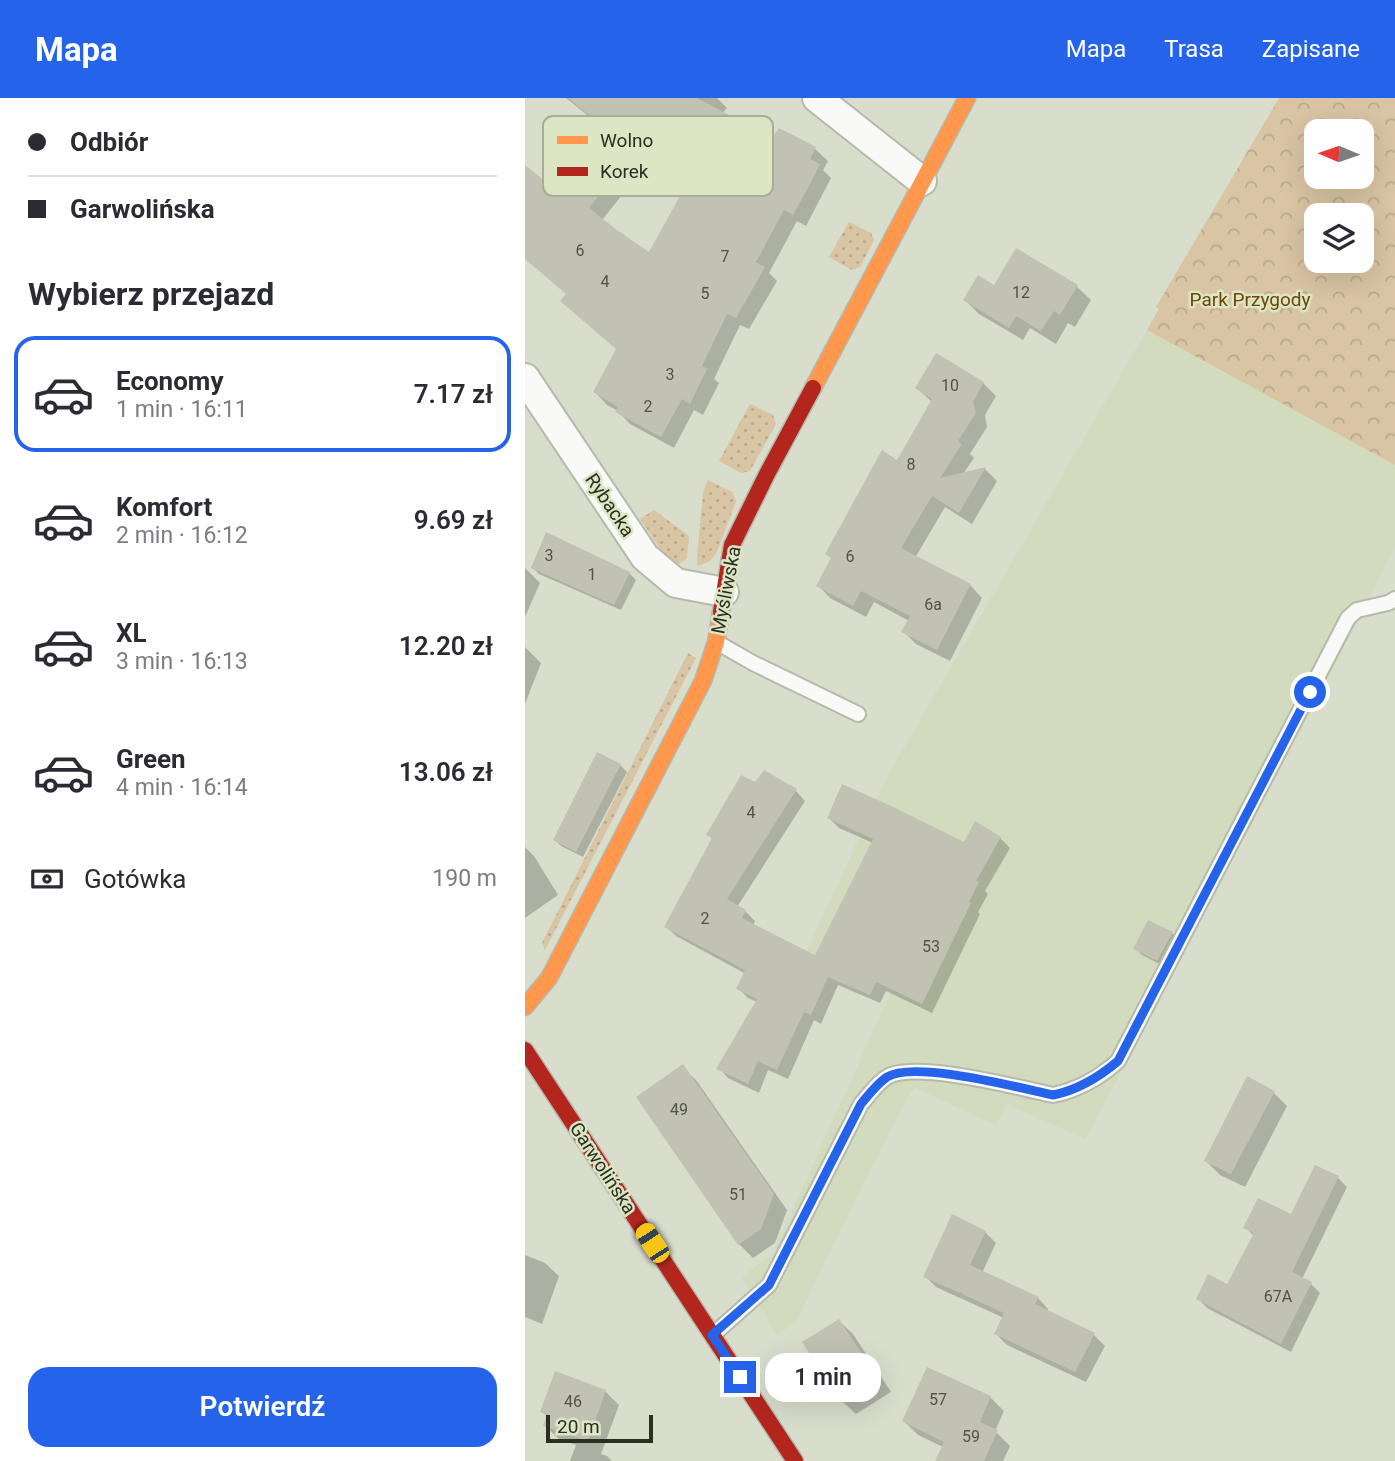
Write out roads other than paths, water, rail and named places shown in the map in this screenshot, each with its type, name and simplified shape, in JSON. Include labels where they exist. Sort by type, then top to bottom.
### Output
[{"type":"street","points":[[817,98],[922,181]]},
{"type":"street","name":"Myśliwska","points":[[525,1007],[549,978],[703,681],[716,642],[732,545],[967,98]]},
{"type":"street","name":"Rybacka","points":[[525,378],[645,556],[676,583],[724,592]]},
{"type":"street","name":"Garwolińska","points":[[525,1050],[795,1461]]},
{"type":"lane","points":[[712,1335],[769,1285],[861,1104],[875,1087],[889,1076],[904,1072],[942,1073],[1053,1095],[1069,1092],[1102,1076],[1118,1061],[1348,618],[1357,610],[1395,599]]},
{"type":"lane","points":[[716,642],[858,714]]},
{"type":"park label","name":"Park Przygody","points":[[1250,299]]}]
